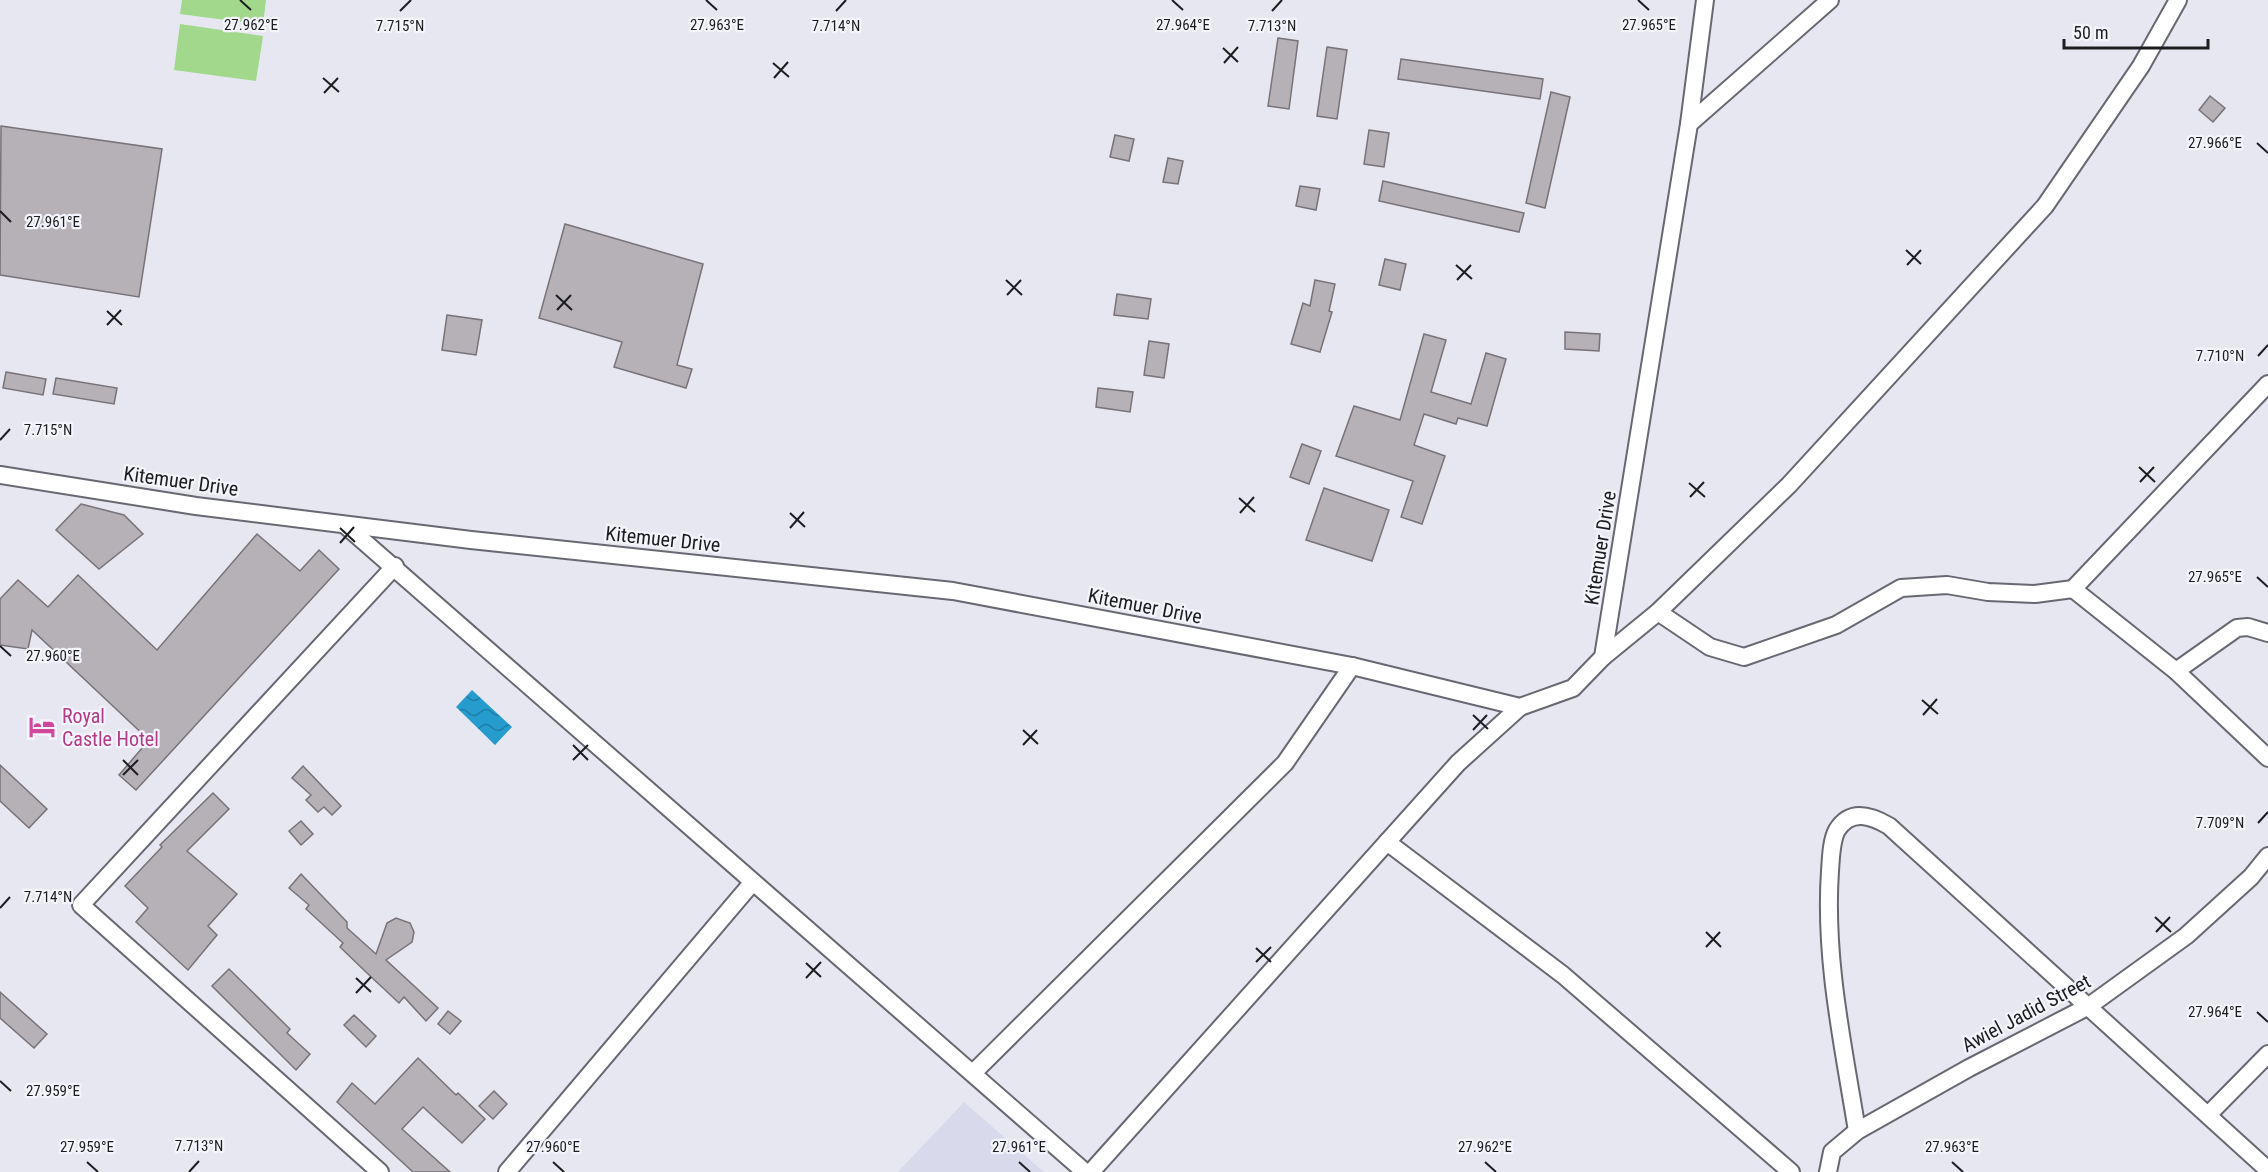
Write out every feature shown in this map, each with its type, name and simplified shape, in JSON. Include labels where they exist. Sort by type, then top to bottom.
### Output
[{"type":"street","name":"Kitemuer Drive","points":[[1603,657],[1689,124],[1706,0]]},
{"type":"street","points":[[1689,124],[1830,0]]},
{"type":"street","points":[[1091,1172],[1194,1061],[1458,764],[1520,707],[1573,688],[1603,657],[1658,612],[1789,485],[2045,206],[2141,66],[2178,0]]},
{"type":"street","points":[[1658,612],[1710,647],[1744,657],[1836,625],[1900,588],[1947,585],[1988,592],[2035,594],[2073,589],[2268,384]]},
{"type":"street","name":"Kitemuer Drive","points":[[0,475],[344,525],[953,591],[1352,666],[1520,707]]},
{"type":"street","points":[[344,525],[395,566],[752,883],[974,1072],[1085,1172]]},
{"type":"street","points":[[380,1172],[81,905],[395,566]]},
{"type":"street","points":[[2073,589],[2176,671],[2268,758]]},
{"type":"street","points":[[2176,671],[2237,628],[2248,627],[2268,633]]},
{"type":"street","points":[[974,1072],[1285,763],[1352,666]]},
{"type":"street","points":[[1857,1131],[1831,972],[1828,908],[1832,850],[1837,830],[1853,816],[1871,815],[1889,826],[2268,1170]]},
{"type":"street","points":[[1387,842],[1563,975],[1791,1172]]},
{"type":"street","name":"Awiel Jadid Street","points":[[1828,1172],[1832,1152],[1857,1131],[1969,1068],[2089,1006],[2186,936],[2251,877],[2268,856]]},
{"type":"street","points":[[507,1172],[752,883]]},
{"type":"street","points":[[2208,1114],[2268,1054]]},
{"type":"shaded area","points":[[964,1102],[1044,1172],[898,1172]]},
{"type":"green space","points":[[182,0],[266,0],[263,25],[180,14]]},
{"type":"green space","points":[[180,24],[263,36],[256,81],[174,70]]},
{"type":"water","points":[[472,690],[512,727],[495,745],[456,707]]},
{"type":"building","points":[[1278,38],[1298,41],[1289,109],[1268,106]]},
{"type":"building","points":[[1327,47],[1347,50],[1337,119],[1317,116]]},
{"type":"building","points":[[1401,59],[1543,79],[1540,99],[1398,79]]},
{"type":"building","points":[[1551,92],[1570,97],[1545,208],[1526,203]]},
{"type":"building","points":[[2210,96],[2225,108],[2213,122],[2199,110]]},
{"type":"building","points":[[1,126],[162,149],[139,297],[0,275]]},
{"type":"building","points":[[1369,130],[1389,133],[1384,167],[1364,164]]},
{"type":"building","points":[[1115,135],[1134,139],[1129,161],[1110,157]]},
{"type":"building","points":[[1168,158],[1183,161],[1178,184],[1163,182]]},
{"type":"building","points":[[1383,181],[1524,213],[1519,232],[1379,201]]},
{"type":"building","points":[[1300,186],[1320,189],[1316,210],[1296,206]]},
{"type":"building","points":[[565,224],[703,264],[677,365],[692,369],[686,388],[614,367],[622,342],[539,318]]},
{"type":"building","points":[[1385,259],[1406,264],[1400,290],[1379,285]]},
{"type":"building","points":[[1315,280],[1335,284],[1329,311],[1332,312],[1320,352],[1291,344],[1303,303],[1310,306]]},
{"type":"building","points":[[1117,294],[1151,299],[1148,319],[1114,315]]},
{"type":"building","points":[[447,315],[482,320],[476,355],[442,350]]},
{"type":"building","points":[[1565,332],[1600,334],[1599,351],[1565,349]]},
{"type":"building","points":[[1424,334],[1446,340],[1431,392],[1471,404],[1486,353],[1506,359],[1487,426],[1458,418],[1456,424],[1424,414],[1414,445],[1445,456],[1422,524],[1401,517],[1413,481],[1336,456],[1354,406],[1400,420]]},
{"type":"building","points":[[1149,341],[1169,344],[1164,378],[1144,375]]},
{"type":"building","points":[[6,372],[46,379],[43,395],[3,388]]},
{"type":"building","points":[[56,378],[117,388],[114,404],[53,394]]},
{"type":"building","points":[[1098,388],[1133,392],[1130,412],[1096,407]]},
{"type":"building","points":[[1302,444],[1321,451],[1309,484],[1290,477]]},
{"type":"building","points":[[1324,488],[1389,510],[1372,561],[1306,540]]},
{"type":"building","points":[[81,504],[124,515],[143,534],[99,569],[56,530]]},
{"type":"building","points":[[257,534],[300,571],[319,550],[339,569],[136,790],[119,775],[149,740],[32,630],[28,649],[0,645],[0,599],[18,580],[48,607],[78,575],[157,650]]},
{"type":"building","points":[[0,765],[47,809],[29,828],[0,801]]},
{"type":"building","points":[[303,766],[341,806],[332,815],[324,807],[318,812],[306,800],[311,795],[292,778]]},
{"type":"building","points":[[213,793],[229,809],[187,851],[237,894],[208,926],[217,935],[188,970],[136,922],[148,908],[125,886],[162,847],[160,845]]},
{"type":"building","points":[[301,821],[313,834],[301,845],[289,831]]},
{"type":"building","points":[[301,874],[347,922],[347,928],[376,954],[387,923],[396,918],[410,923],[414,932],[412,942],[386,960],[438,1008],[426,1021],[404,997],[399,1003],[340,947],[343,943],[306,909],[309,905],[289,888]]},
{"type":"building","points":[[229,969],[290,1029],[287,1033],[310,1054],[296,1070],[212,986]]},
{"type":"building","points":[[0,992],[47,1034],[34,1048],[0,1018]]},
{"type":"building","points":[[448,1011],[461,1021],[450,1034],[438,1024]]},
{"type":"building","points":[[354,1015],[376,1036],[366,1047],[344,1025]]},
{"type":"building","points":[[418,1058],[485,1119],[462,1143],[423,1107],[402,1129],[450,1172],[413,1172],[337,1102],[352,1083],[375,1104]]},
{"type":"building","points":[[494,1091],[507,1104],[493,1119],[479,1106]]},
{"type":"place","name":"Royal Castle Hotel","points":[[42,727]]}]
